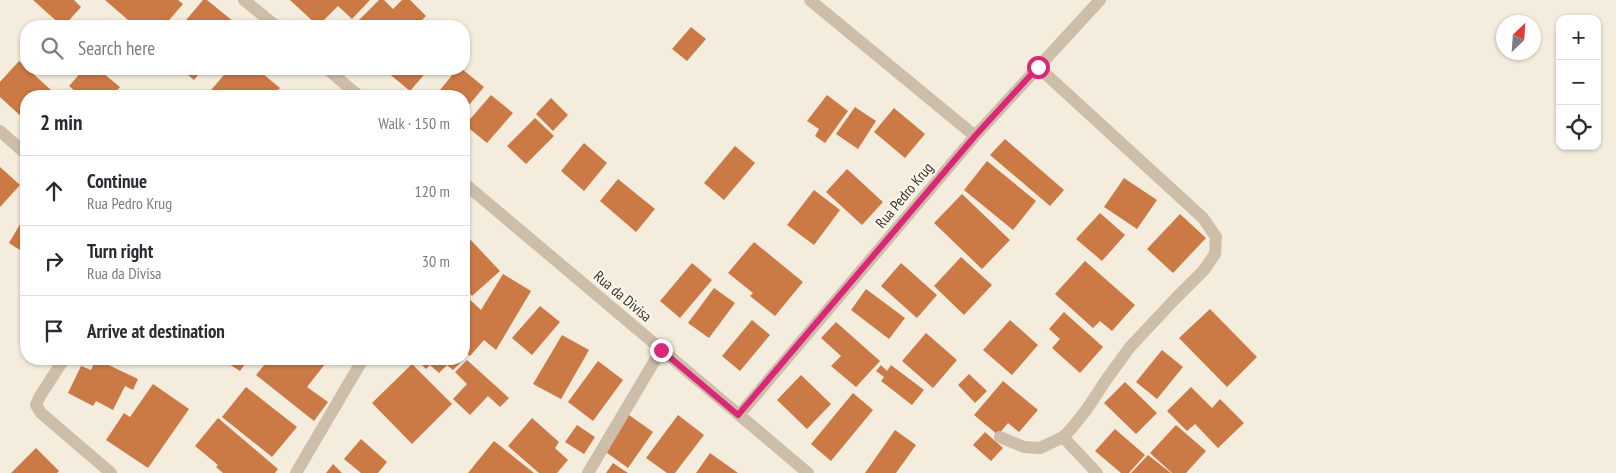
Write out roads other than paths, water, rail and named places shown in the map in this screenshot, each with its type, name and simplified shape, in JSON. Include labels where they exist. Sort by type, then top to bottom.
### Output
[{"type":"street","points":[[244,0],[269,20]]},
{"type":"street","points":[[810,0],[975,136]]},
{"type":"street","name":"Rua Pedro Krug","points":[[738,415],[975,136],[1100,0]]},
{"type":"street","points":[[1000,437],[1024,446],[1040,448],[1063,437],[1087,409],[1130,347],[1204,270],[1215,254],[1216,236],[1202,218],[1038,67]]},
{"type":"street","points":[[334,75],[352,90]]},
{"type":"street","points":[[0,131],[20,149]]},
{"type":"street","name":"Rua da Divisa","points":[[470,188],[808,473]]},
{"type":"street","points":[[588,473],[661,350]]},
{"type":"street","points":[[60,365],[36,404],[41,414],[111,473]]},
{"type":"street","points":[[296,473],[359,365]]},
{"type":"street","points":[[1063,437],[1097,473]]}]
